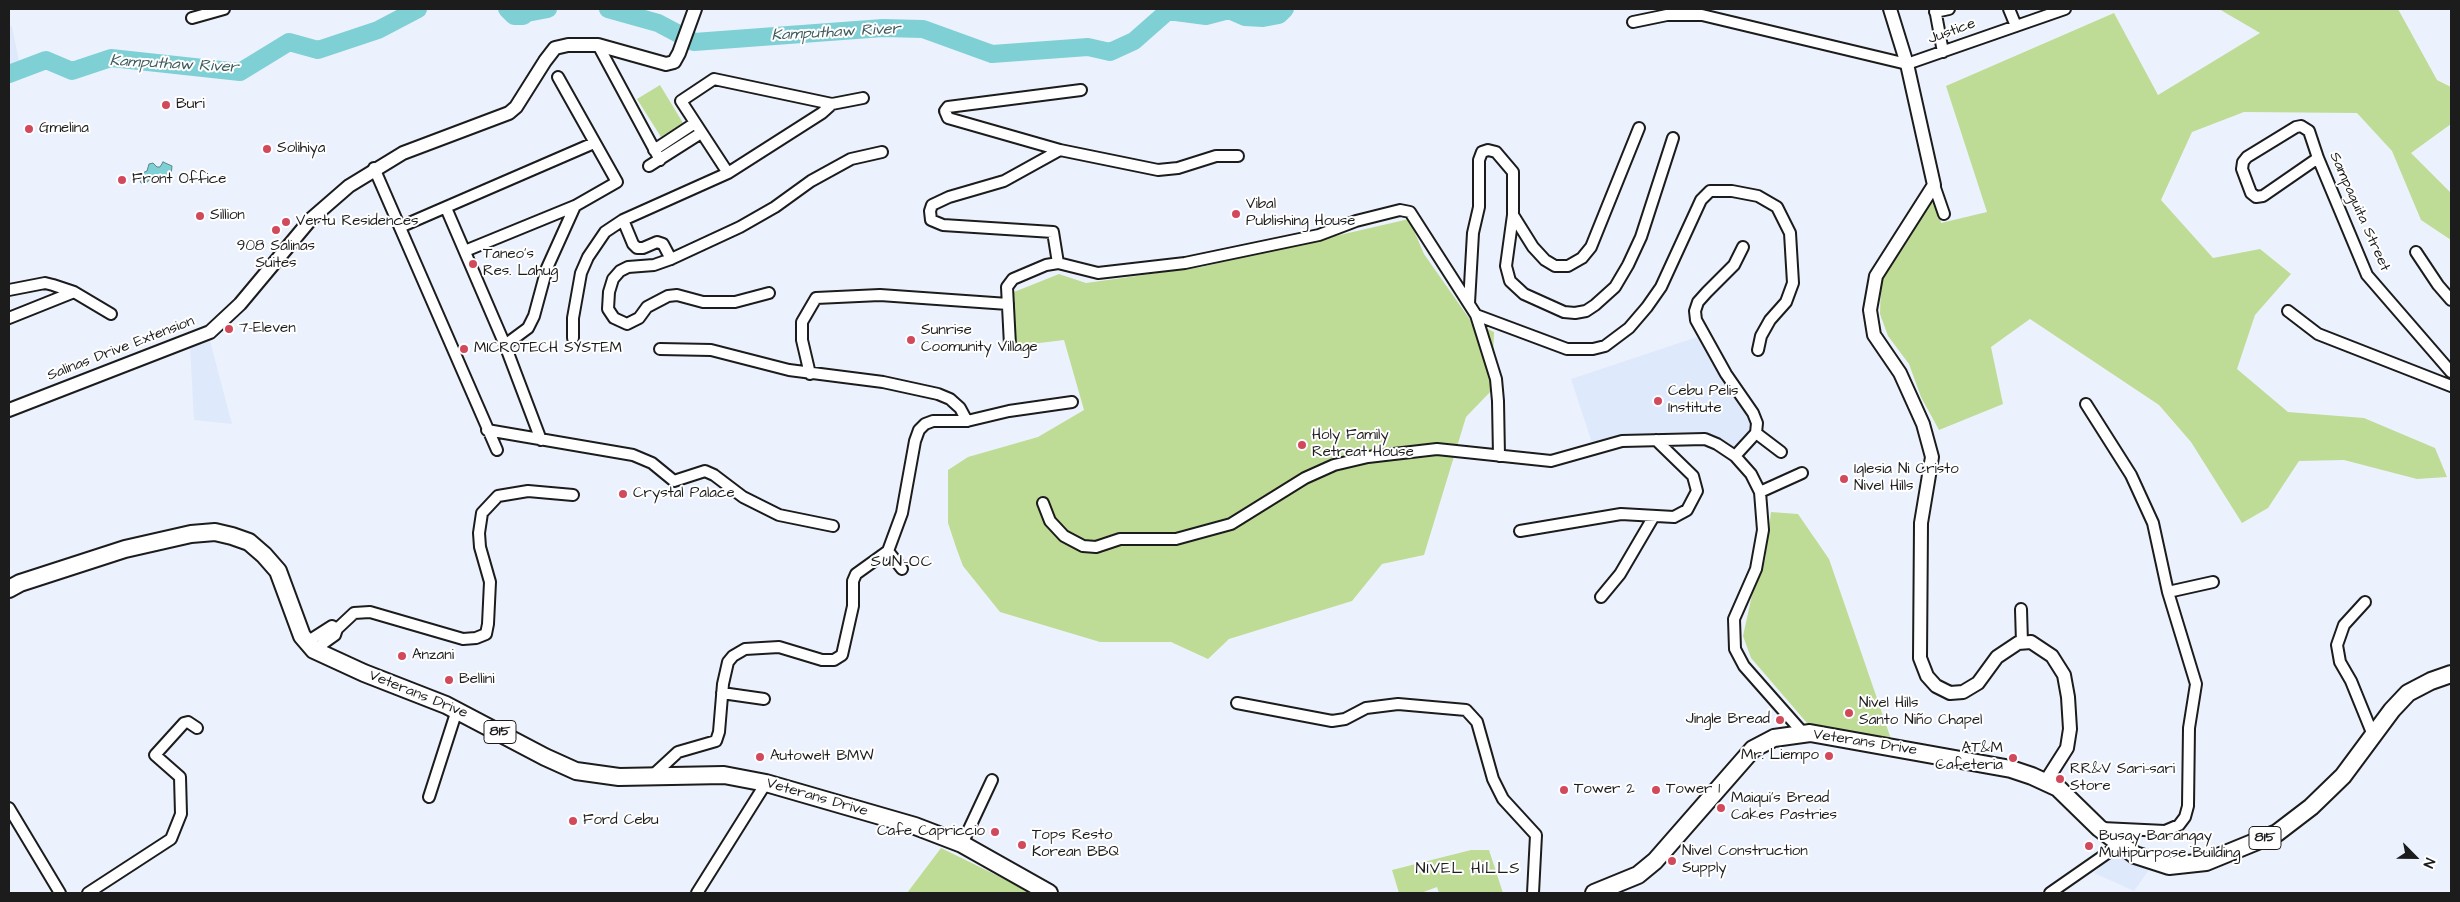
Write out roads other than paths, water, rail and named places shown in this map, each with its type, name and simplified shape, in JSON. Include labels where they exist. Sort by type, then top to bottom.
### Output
[{"type":"main road","points":[[9,589],[20,583],[125,549],[191,534],[215,532],[249,542],[278,571],[302,636],[310,646]]},
{"type":"main road","name":"Veterans Drive","points":[[310,646],[364,673],[457,710],[545,757],[576,771],[619,776],[724,775],[766,783],[915,826],[962,844],[1049,893]]},
{"type":"main road","name":"815","points":[[2046,781],[2058,788],[2119,845],[2135,855],[2169,866],[2206,862],[2246,848],[2277,833],[2311,807],[2343,776],[2392,710],[2408,693],[2431,681],[2451,674]]},
{"type":"main road","name":"Veterans Drive","points":[[1594,893],[1638,876],[1655,861],[1754,749],[1774,738],[1804,734],[2011,769],[2046,781]]},
{"type":"street","points":[[192,18],[224,9]]},
{"type":"street","points":[[1890,9],[1907,64],[1934,185],[1944,214]]},
{"type":"street","points":[[1943,52],[1935,11],[1949,9]]},
{"type":"street","points":[[2009,9],[2016,26]]},
{"type":"street","name":"Justice","points":[[1907,64],[2065,9]]},
{"type":"street","name":"Salinas Drive Extension","points":[[9,410],[210,332],[240,304],[311,219],[349,186],[374,168],[403,153],[509,113],[516,107],[555,48],[568,45],[598,45],[666,64],[674,62],[680,53],[693,14]]},
{"type":"street","points":[[1633,22],[1666,15],[1702,15],[1907,64]]},
{"type":"street","points":[[598,45],[660,160]]},
{"type":"street","points":[[466,251],[576,206],[617,182],[558,77]]},
{"type":"street","points":[[728,173],[681,101],[714,79],[832,104],[863,98]]},
{"type":"street","points":[[1081,90],[948,107],[944,111],[948,118],[1060,150],[1158,170],[1178,168],[1216,156],[1238,156]]},
{"type":"street","points":[[573,338],[578,291],[588,257],[605,232],[623,220],[728,173],[822,113],[832,104]]},
{"type":"street","points":[[654,150],[695,123]]},
{"type":"street","name":"Sampaguita Street","points":[[2318,158],[2263,196],[2256,197],[2251,193],[2242,169],[2243,162],[2247,157],[2296,127],[2301,126],[2309,131],[2318,158],[2367,275],[2451,372]]},
{"type":"street","points":[[1513,215],[1533,247],[1545,260],[1555,266],[1568,266],[1582,258],[1591,247],[1639,128]]},
{"type":"street","points":[[649,166],[701,134]]},
{"type":"street","points":[[1469,303],[1473,233],[1479,207],[1479,160],[1482,152],[1488,150],[1496,152],[1514,172],[1513,215],[1506,266],[1510,281],[1524,294],[1564,312],[1586,311],[1615,286],[1628,265],[1641,237],[1673,138]]},
{"type":"street","points":[[400,227],[594,144]]},
{"type":"street","points":[[1058,263],[1053,232],[943,225],[931,220],[929,216],[932,205],[949,197],[1004,180],[1060,150]]},
{"type":"street","points":[[768,293],[735,302],[703,302],[678,294],[668,296],[647,307],[640,318],[631,323],[620,322],[614,318],[608,309],[609,292],[613,279],[620,271],[628,267],[654,265],[672,259],[740,227],[775,207],[811,181],[851,159],[882,152]]},
{"type":"street","points":[[374,168],[497,450]]},
{"type":"street","points":[[1934,185],[1876,276],[1870,310],[1874,335],[1900,373],[1923,424],[1932,457],[1920,524],[1920,658],[1927,676],[1936,686],[1950,693],[1963,692],[1978,683],[1997,658],[2018,644],[2031,642],[2040,646],[2052,656],[2064,675],[2068,697],[2070,729],[2067,748],[2046,781]]},
{"type":"street","points":[[1476,315],[1567,349],[1593,349],[1604,346],[1629,328],[1661,287],[1702,200],[1710,191],[1732,191],[1758,196],[1777,207],[1790,233],[1793,283],[1786,302],[1770,320],[1761,336],[1758,350]]},
{"type":"street","points":[[506,345],[528,328],[534,316],[547,268],[576,206]]},
{"type":"street","points":[[446,208],[506,345],[541,440]]},
{"type":"street","points":[[1010,345],[1007,287],[1012,279],[1046,265],[1058,263],[1098,272],[1184,263],[1319,235],[1356,221],[1400,210],[1410,212],[1444,268],[1476,315],[1496,379],[1499,456]]},
{"type":"street","points":[[623,220],[633,244],[637,248],[643,248],[657,242],[663,244],[672,259]]},
{"type":"street","points":[[1735,456],[1756,433],[1757,423],[1726,374],[1696,320],[1695,311],[1698,302],[1734,265],[1744,247]]},
{"type":"street","points":[[2416,252],[2438,285],[2451,300]]},
{"type":"street","points":[[9,290],[45,283],[74,292],[111,314]]},
{"type":"street","points":[[9,318],[74,292]]},
{"type":"street","points":[[810,374],[802,340],[802,322],[816,298],[880,295],[1008,304]]},
{"type":"street","points":[[2288,311],[2318,334],[2451,386]]},
{"type":"street","points":[[660,350],[710,350],[810,374],[883,382],[938,394],[950,399],[960,408],[967,421]]},
{"type":"street","points":[[652,776],[678,752],[716,741],[719,732],[722,692],[730,658],[745,649],[780,647],[822,660],[834,660],[842,655],[853,606],[853,581],[856,574],[888,551],[902,513],[919,430],[933,421],[967,421],[1009,411],[1072,402]]},
{"type":"street","points":[[2086,404],[2131,475],[2153,523],[2168,592],[2196,684],[2189,728],[2188,806],[2185,817],[2179,825],[2165,831],[2099,828]]},
{"type":"street","points":[[487,430],[634,455],[652,463],[674,481],[682,480],[705,471],[714,474],[743,497],[779,515],[833,526]]},
{"type":"street","points":[[1756,433],[1781,452]]},
{"type":"street","points":[[1042,503],[1050,522],[1064,536],[1083,546],[1096,547],[1120,539],[1176,539],[1231,524],[1305,478],[1334,465],[1368,457],[1437,449],[1551,462],[1622,441],[1705,439],[1717,444],[1735,456],[1751,474],[1760,492],[1763,530],[1756,568],[1734,619],[1734,649],[1744,666],[1804,734]]},
{"type":"street","points":[[1520,531],[1621,514],[1674,517],[1687,510],[1697,491],[1693,476],[1656,440]]},
{"type":"street","points":[[1760,492],[1802,473]]},
{"type":"street","points":[[310,646],[332,626],[337,629],[354,613],[370,612],[463,639],[476,638],[486,634],[490,582],[480,547],[479,533],[482,513],[498,496],[528,491],[573,495]]},
{"type":"street","points":[[1601,597],[1620,574],[1654,516]]},
{"type":"street","points":[[888,551],[902,569]]},
{"type":"street","points":[[2168,592],[2213,582]]},
{"type":"street","points":[[2365,602],[2344,625],[2337,645],[2340,662],[2351,681],[2373,735]]},
{"type":"street","points":[[2022,609],[2022,643]]},
{"type":"street","points":[[722,692],[764,699]]},
{"type":"street","points":[[1237,703],[1332,721],[1345,719],[1366,708],[1398,704],[1466,710],[1477,722],[1493,779],[1503,799],[1536,835],[1533,893]]},
{"type":"street","points":[[429,797],[457,710]]},
{"type":"street","points":[[88,893],[171,839],[181,814],[180,777],[155,755],[184,723],[188,722],[197,728]]},
{"type":"street","points":[[962,844],[992,780]]},
{"type":"street","points":[[697,893],[766,783]]},
{"type":"street","points":[[9,808],[60,893]]},
{"type":"street","points":[[2050,893],[2119,845]]},
{"type":"water","points":[[163,162],[172,166],[171,176],[165,179],[153,177],[146,183],[141,183],[138,175],[147,171],[149,164],[153,163],[160,167]]},
{"type":"waterway","name":"Kamputhaw River","points":[[9,74],[46,60],[72,71],[111,58],[240,72],[289,42],[318,50],[378,30],[418,9]]},
{"type":"waterway","name":"Kamputhaw River","points":[[507,9],[514,16],[523,16],[527,13],[548,9]]},
{"type":"waterway","name":"Kamputhaw River","points":[[608,9],[658,23],[694,42],[883,28],[923,29],[992,54],[1088,47],[1110,52],[1134,41],[1168,11],[1206,16],[1229,10],[1245,17],[1263,18],[1279,15],[1285,9]]},
{"type":"place","name":"Buri","points":[[166,105]]},
{"type":"place","name":"Gmelina","points":[[29,129]]},
{"type":"place","name":"Solihiya","points":[[267,149]]},
{"type":"place","name":"Front Office","points":[[122,180]]},
{"type":"place","name":"Vibal Publishing House","points":[[1236,214]]},
{"type":"place","name":"Sillion","points":[[200,216]]},
{"type":"place","name":"Vertu Residences","points":[[286,222]]},
{"type":"place","name":"908 Salinas Suites","points":[[276,230]]},
{"type":"place","name":"Taneo's Res. Lahug","points":[[473,264]]},
{"type":"place","name":"7-Eleven","points":[[229,329]]},
{"type":"place","name":"Sunrise Coomunity Village","points":[[911,340]]},
{"type":"place","name":"MICROTECH SYSTEM","points":[[464,349]]},
{"type":"place","name":"Cebu Pelis Institute","points":[[1658,401]]},
{"type":"place","name":"Holy Family Retreat House","points":[[1302,445]]},
{"type":"place","name":"Iglesia Ni Cristo Nivel Hills","points":[[1844,479]]},
{"type":"place","name":"Crystal Palace","points":[[623,494]]},
{"type":"place","name":"Anzani","points":[[402,656]]},
{"type":"place","name":"Bellini","points":[[449,680]]},
{"type":"place","name":"Nivel Hills Santo Niño Chapel","points":[[1849,713]]},
{"type":"place","name":"Jingle Bread","points":[[1780,720]]},
{"type":"place","name":"Mr. Liempo","points":[[1829,756]]},
{"type":"place","name":"Autowelt BMW","points":[[760,757]]},
{"type":"place","name":"AT&M Cafeteria","points":[[2013,758]]},
{"type":"place","name":"RR&V Sari-sari Store","points":[[2060,779]]},
{"type":"place","name":"Tower 2","points":[[1564,790]]},
{"type":"place","name":"Tower 1","points":[[1656,790]]},
{"type":"place","name":"Maiqui's Bread Cakes Pastries","points":[[1721,808]]},
{"type":"place","name":"Ford Cebu","points":[[573,821]]},
{"type":"place","name":"Cafe Capriccio","points":[[995,832]]},
{"type":"place","name":"Tops Resto Korean BBQ","points":[[1022,845]]},
{"type":"place","name":"Busay Barangay Multipurpose Building","points":[[2089,846]]},
{"type":"place","name":"Nivel Construction Supply","points":[[1672,861]]},
{"type":"district","name":"SUN-OC","points":[[902,563]]},
{"type":"district","name":"NIVEL HILLS","points":[[1468,870]]}]
